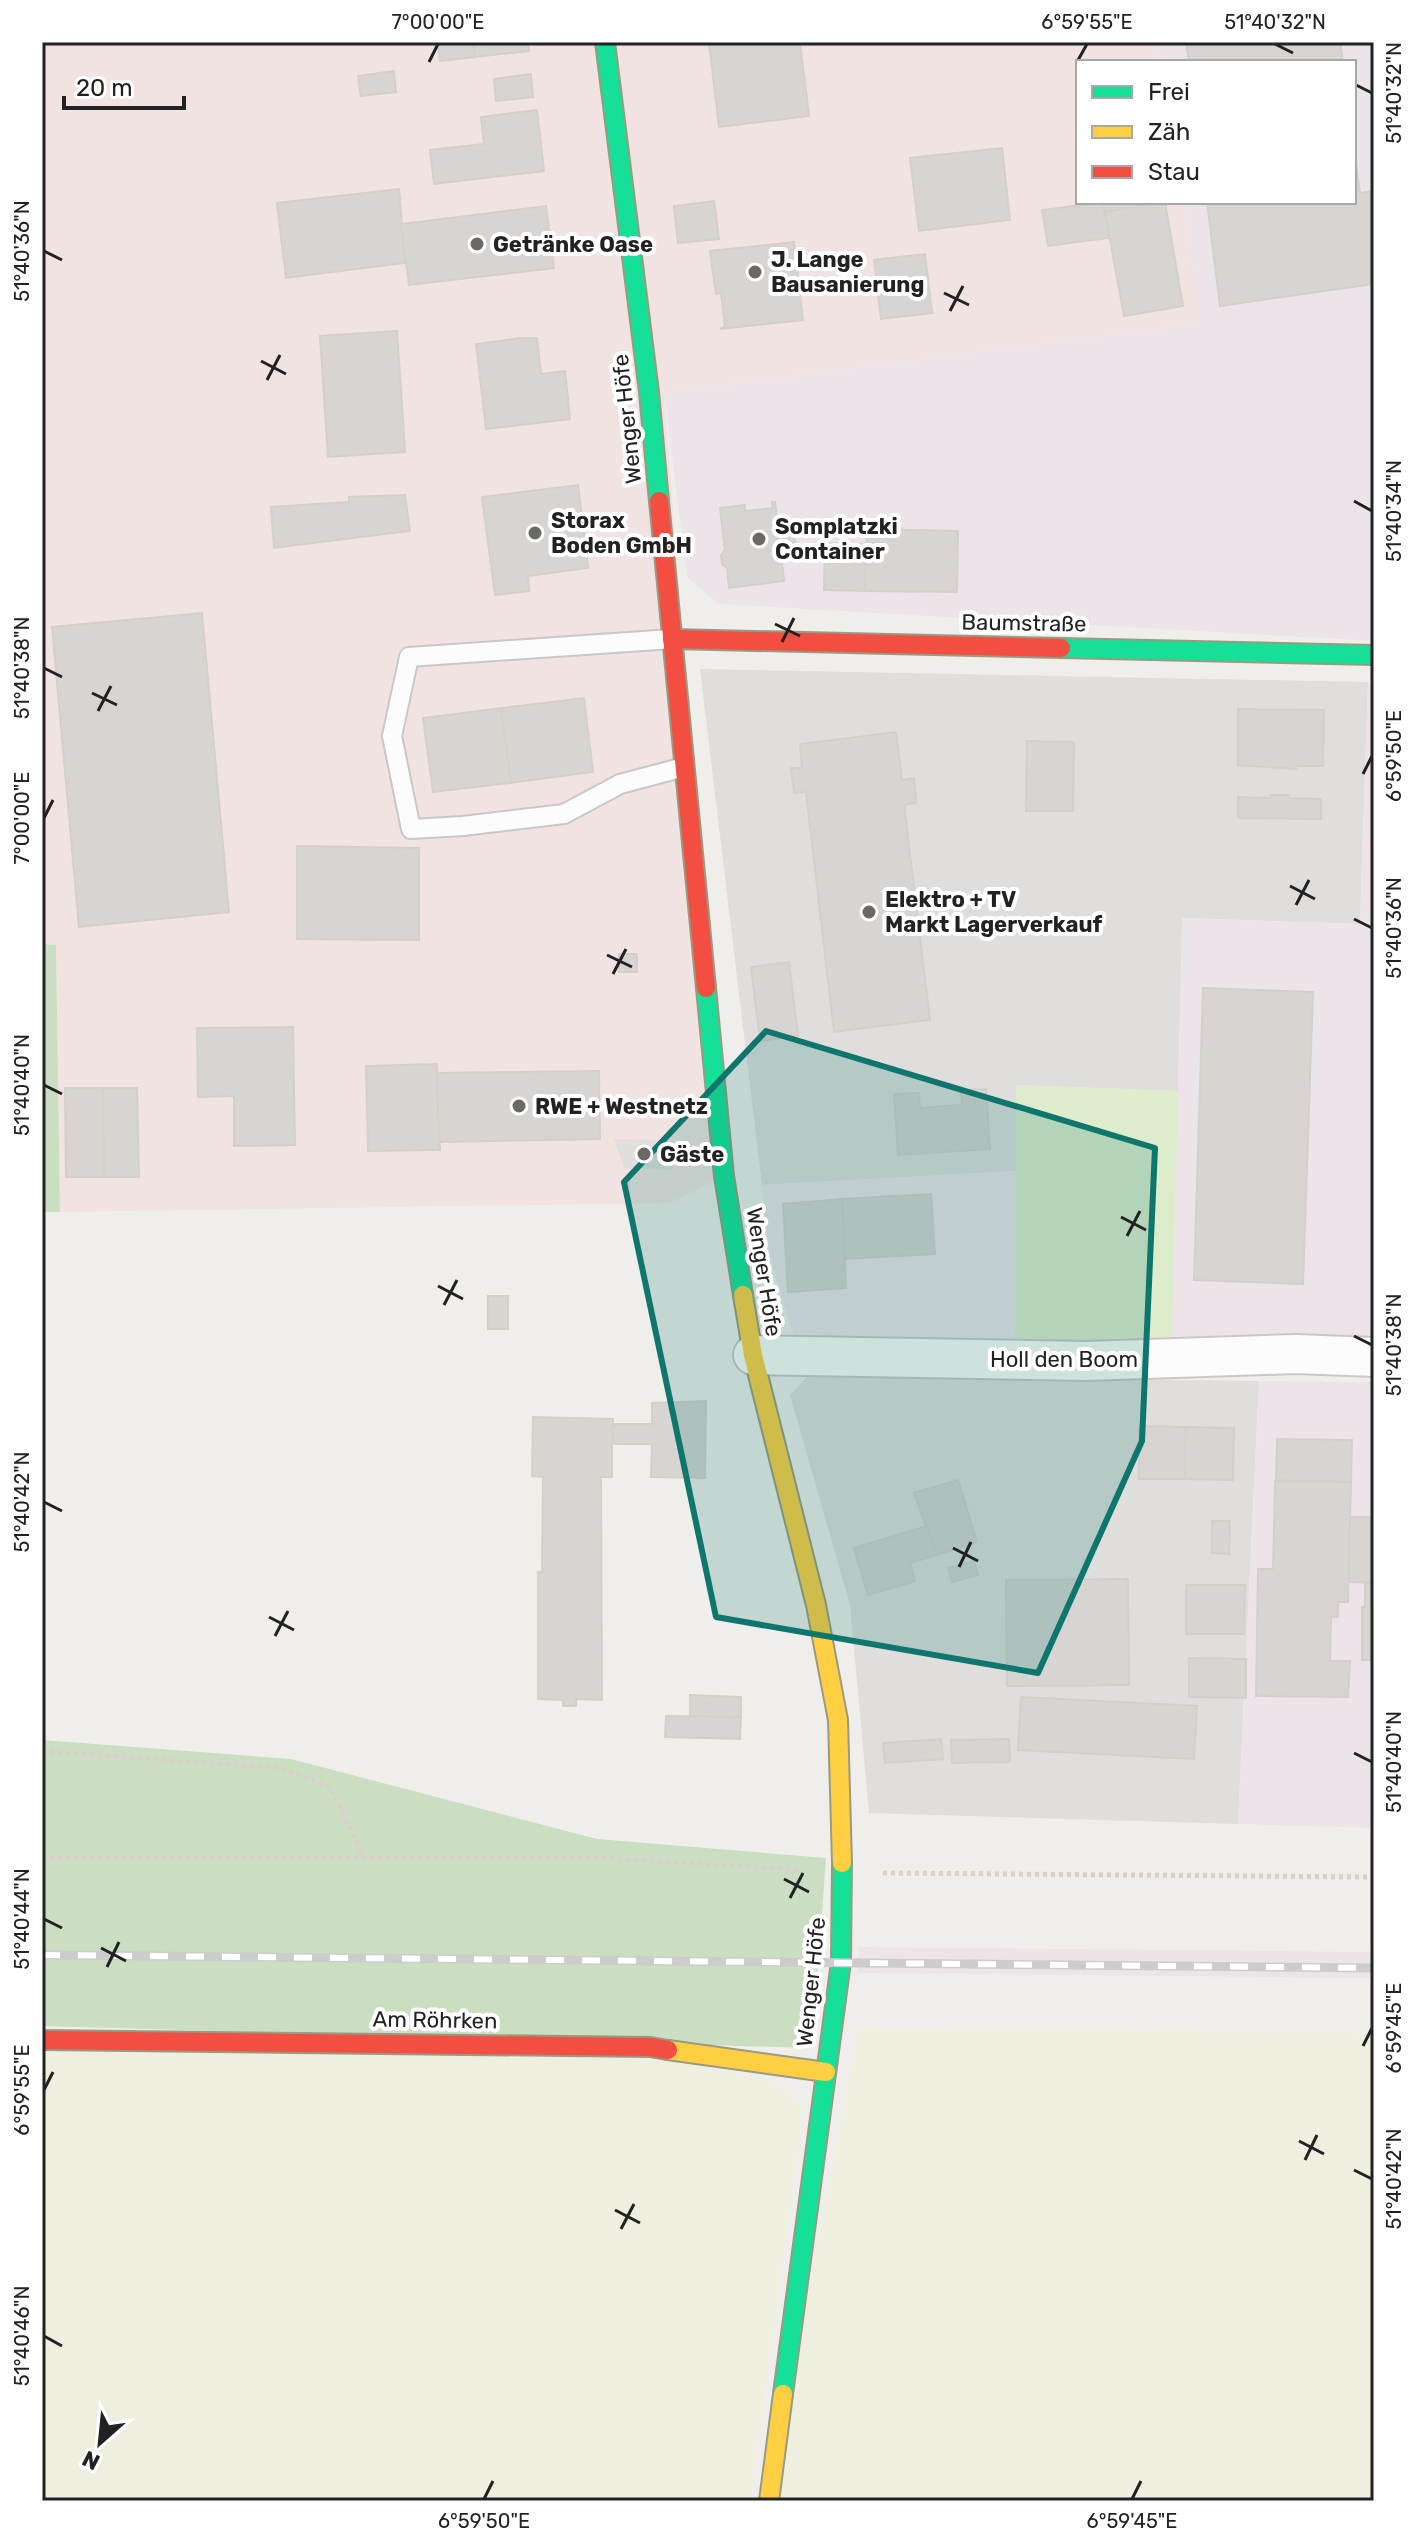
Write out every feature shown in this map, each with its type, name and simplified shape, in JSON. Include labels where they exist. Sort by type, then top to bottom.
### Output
[{"type":"street","name":"Wenger Höfe","points":[[605,42],[649,392],[724,1176],[753,1355],[816,1605],[838,1720],[843,1914],[841,1962],[769,2501]]},
{"type":"street","name":"Baumstraße","points":[[672,639],[1374,655]]},
{"type":"street","name":"Holl den Boom","points":[[753,1355],[1086,1361],[1296,1354],[1374,1357]]},
{"type":"street","name":"Am Röhrken","points":[[42,2040],[650,2047],[826,2072]]},
{"type":"lane","points":[[672,639],[409,657],[392,736],[411,829],[564,814],[620,784],[684,767]]},
{"type":"path","points":[[42,1751],[279,1768],[330,1787],[365,1859]]},
{"type":"path","points":[[42,1858],[606,1858],[841,1873],[1374,1877]]},
{"type":"highlighted area","points":[[766,1031],[1155,1148],[1142,1441],[1038,1673],[716,1617],[624,1182]]},
{"type":"shaded area","points":[[42,42],[1158,42],[1161,60],[1076,60],[1076,204],[1183,204],[1202,323],[664,393],[724,1176],[670,1203],[60,1212],[56,945],[42,944]]},
{"type":"shaded area","points":[[1158,42],[1374,42],[1374,641],[718,604],[687,577],[664,393],[1201,323],[1183,204],[1356,204],[1356,60],[1161,60]]},
{"type":"shaded area","points":[[700,669],[1368,682],[1360,924],[1183,918],[1178,1091],[1016,1085],[1016,1171],[762,1185]]},
{"type":"shaded area","points":[[1368,682],[1374,682],[1374,1352],[1172,1340],[1182,918],[1360,924]]},
{"type":"shaded area","name":"Gäste","points":[[614,1139],[665,1140],[673,1170],[624,1168]]},
{"type":"shaded area","points":[[1016,1171],[1015,1342],[795,1339],[769,1254],[762,1185]]},
{"type":"shaded area","points":[[808,1376],[1259,1381],[1238,1824],[869,1813],[850,1605],[790,1395]]},
{"type":"shaded area","points":[[1259,1381],[1374,1382],[1374,1828],[1238,1824]]},
{"type":"shaded area","points":[[859,1947],[1374,1952],[1374,1978],[858,1973]]},
{"type":"green space","points":[[42,944],[56,945],[60,1212],[42,1212]]},
{"type":"green space","points":[[1016,1085],[1178,1091],[1172,1340],[1015,1342]]},
{"type":"green space","points":[[42,1740],[291,1759],[597,1839],[826,1858],[812,2048],[42,2026]]},
{"type":"green space","points":[[859,2028],[1374,2034],[1374,2501],[769,2501]]},
{"type":"green space","points":[[42,2052],[647,2054],[777,2084],[804,2105],[750,2501],[42,2501]]},
{"type":"building","points":[[438,42],[473,42],[475,57],[440,61]]},
{"type":"building","points":[[473,42],[528,42],[529,51],[475,57]]},
{"type":"building","points":[[709,42],[800,42],[809,116],[719,127]]},
{"type":"building","points":[[1186,42],[1340,42],[1343,60],[1189,60]]},
{"type":"building","points":[[394,71],[396,92],[361,96],[358,76]]},
{"type":"building","points":[[531,74],[533,97],[496,101],[494,79]]},
{"type":"building","points":[[537,110],[544,171],[434,184],[430,150],[484,144],[481,117]]},
{"type":"building","points":[[1002,148],[1010,220],[919,231],[910,158]]},
{"type":"building","points":[[1356,164],[1360,193],[1374,191],[1374,284],[1220,306],[1207,204],[1356,204]]},
{"type":"building","points":[[399,189],[405,263],[286,278],[277,203]]},
{"type":"building","points":[[714,201],[719,239],[678,243],[674,206]]},
{"type":"building","points":[[1103,204],[1109,238],[1048,246],[1042,210]]},
{"type":"building","points":[[1103,204],[1152,204],[1105,212]]},
{"type":"building","points":[[1165,204],[1183,306],[1124,316],[1105,212]]},
{"type":"building","name":"Getränke Oase","points":[[546,206],[554,268],[409,285],[401,224]]},
{"type":"building","name":"J. Lange Bausanierung","points":[[794,242],[803,320],[720,329],[725,327],[721,293],[716,294],[710,251]]},
{"type":"building","points":[[925,254],[932,313],[881,319],[874,260]]},
{"type":"building","points":[[397,331],[405,452],[328,457],[320,336]]},
{"type":"building","points":[[537,338],[541,374],[565,371],[570,419],[486,429],[476,344]]},
{"type":"building","name":"Storax Boden GmbH","points":[[578,485],[588,568],[528,576],[529,591],[495,595],[482,497]]},
{"type":"building","points":[[405,495],[410,531],[274,548],[271,507],[349,502],[349,497]]},
{"type":"building","name":"Somplatzki Container","points":[[772,502],[775,502],[778,528],[788,527],[794,533],[795,545],[790,553],[781,554],[784,581],[729,588],[727,568],[722,564],[721,555],[725,550],[720,508],[745,505],[745,511],[773,508]]},
{"type":"building","points":[[867,529],[958,531],[957,592],[865,591]]},
{"type":"building","points":[[825,543],[865,544],[865,591],[824,590]]},
{"type":"building","points":[[202,613],[229,912],[79,927],[52,627]]},
{"type":"building","points":[[584,698],[593,772],[511,783],[501,708]]},
{"type":"building","points":[[501,708],[511,783],[433,792],[423,718]]},
{"type":"building","points":[[1238,709],[1324,710],[1323,766],[1296,766],[1296,769],[1238,765]]},
{"type":"building","name":"Elektro + TV Markt Lagerverkauf","points":[[896,732],[902,780],[914,778],[916,803],[904,805],[930,1020],[834,1032],[806,792],[794,793],[791,768],[802,768],[800,744]]},
{"type":"building","points":[[1027,741],[1074,742],[1073,811],[1026,811]]},
{"type":"building","points":[[1270,795],[1321,799],[1321,819],[1238,818],[1238,797],[1270,798]]},
{"type":"building","points":[[297,846],[419,848],[419,940],[297,939]]},
{"type":"building","points":[[619,954],[637,954],[637,972],[619,972]]},
{"type":"building","points":[[789,962],[798,1036],[760,1041],[751,967]]},
{"type":"building","points":[[1203,988],[1313,992],[1303,1284],[1194,1280]]},
{"type":"building","points":[[293,1027],[295,1145],[234,1146],[234,1096],[198,1097],[197,1028]]},
{"type":"building","points":[[437,1064],[440,1150],[368,1151],[366,1066]]},
{"type":"building","name":"RWE + Westnetz","points":[[599,1071],[600,1139],[439,1142],[437,1073]]},
{"type":"building","points":[[65,1088],[102,1088],[103,1177],[66,1177]]},
{"type":"building","points":[[103,1088],[137,1088],[139,1177],[104,1177]]},
{"type":"building","points":[[986,1089],[990,1149],[898,1155],[894,1094],[919,1093],[920,1108],[962,1105],[961,1090]]},
{"type":"building","points":[[931,1194],[935,1254],[845,1259],[842,1199]]},
{"type":"building","points":[[842,1199],[846,1288],[788,1292],[783,1204]]},
{"type":"building","points":[[488,1296],[508,1296],[508,1329],[488,1329]]},
{"type":"building","points":[[706,1401],[705,1478],[651,1477],[652,1444],[615,1444],[613,1441],[612,1426],[615,1427],[615,1424],[652,1424],[652,1403]]},
{"type":"building","points":[[533,1417],[613,1419],[615,1424],[615,1427],[612,1426],[615,1442],[612,1444],[612,1477],[601,1477],[602,1700],[576,1699],[576,1706],[563,1706],[563,1700],[538,1699],[538,1572],[542,1572],[543,1477],[532,1476]]},
{"type":"building","points":[[1139,1426],[1186,1427],[1185,1479],[1139,1479]]},
{"type":"building","points":[[1186,1427],[1234,1428],[1233,1480],[1185,1479]]},
{"type":"building","points":[[1277,1439],[1352,1440],[1351,1482],[1276,1480]]},
{"type":"building","points":[[958,1480],[977,1542],[936,1555],[914,1493]]},
{"type":"building","points":[[1275,1481],[1351,1482],[1348,1602],[1338,1602],[1338,1617],[1331,1617],[1330,1661],[1350,1661],[1348,1697],[1256,1696],[1258,1569],[1273,1569]]},
{"type":"building","points":[[1350,1517],[1374,1517],[1374,1583],[1349,1582]]},
{"type":"building","points":[[1212,1521],[1230,1521],[1229,1554],[1212,1553]]},
{"type":"building","points":[[927,1526],[936,1555],[910,1563],[915,1581],[868,1595],[854,1548]]},
{"type":"building","points":[[974,1561],[978,1575],[952,1582],[948,1568]]},
{"type":"building","points":[[1128,1579],[1129,1685],[1007,1686],[1006,1580]]},
{"type":"building","points":[[1365,1583],[1374,1583],[1374,1660],[1362,1660]]},
{"type":"building","points":[[1186,1585],[1245,1585],[1244,1634],[1186,1634]]},
{"type":"building","points":[[1189,1658],[1246,1659],[1246,1698],[1189,1697]]},
{"type":"building","points":[[690,1695],[741,1697],[741,1717],[690,1716]]},
{"type":"building","points":[[1021,1697],[1197,1706],[1194,1759],[1018,1750]]},
{"type":"building","points":[[666,1716],[741,1717],[740,1739],[665,1737]]},
{"type":"building","points":[[941,1739],[943,1759],[885,1763],[883,1743]]},
{"type":"building","points":[[1009,1739],[1010,1762],[952,1763],[951,1740]]},
{"type":"railway","points":[[42,1955],[1374,1968]]},
{"type":"traffic: fast","points":[[605,42],[649,392],[659,501]]},
{"type":"traffic: fast","points":[[1061,648],[1374,655]]},
{"type":"traffic: fast","points":[[706,988],[724,1176],[743,1295]]},
{"type":"traffic: fast","points":[[783,2394],[841,1962],[842,1863]]},
{"type":"traffic: slow","points":[[743,1295],[753,1355],[816,1605],[838,1720],[842,1863]]},
{"type":"traffic: slow","points":[[668,2050],[826,2072]]},
{"type":"traffic: slow","points":[[769,2501],[783,2394]]},
{"type":"traffic: jam","points":[[659,501],[706,988]]},
{"type":"traffic: jam","points":[[672,639],[1061,648]]},
{"type":"traffic: jam","points":[[42,2040],[650,2047],[668,2050]]},
{"type":"place","name":"Getränke Oase","points":[[477,244]]},
{"type":"place","name":"J. Lange Bausanierung","points":[[755,272]]},
{"type":"place","name":"Storax Boden GmbH","points":[[535,533]]},
{"type":"place","name":"Somplatzki Container","points":[[759,539]]},
{"type":"place","name":"Elektro + TV Markt Lagerverkauf","points":[[869,912]]},
{"type":"place","name":"RWE + Westnetz","points":[[519,1106]]},
{"type":"place","name":"Gäste","points":[[644,1154]]}]
